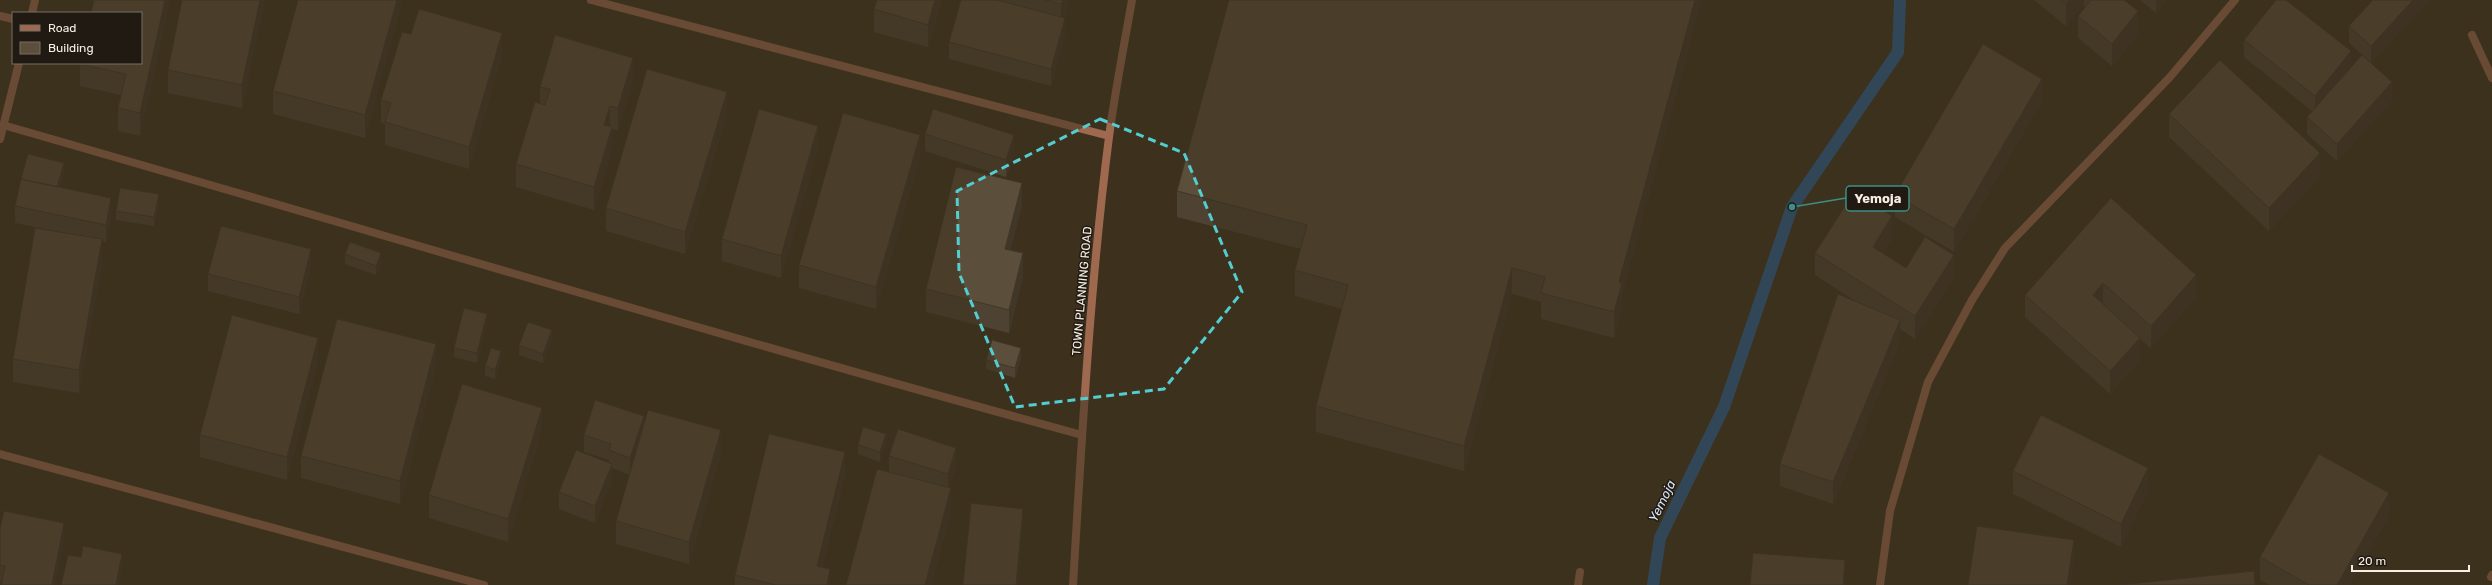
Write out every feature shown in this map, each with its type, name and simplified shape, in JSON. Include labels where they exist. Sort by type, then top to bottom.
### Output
[{"type":"street","points":[[32,12],[35,0]]},
{"type":"street","points":[[591,0],[1109,136]]},
{"type":"street","name":"TOWN PLANNING ROAD","points":[[1073,585],[1082,435],[1109,136],[1132,0]]},
{"type":"street","points":[[1880,585],[1890,511],[1928,382],[1972,300],[2005,248],[2170,77],[2235,0]]},
{"type":"street","points":[[0,16],[12,19]]},
{"type":"street","points":[[2472,35],[2492,78]]},
{"type":"street","points":[[0,139],[19,64]]},
{"type":"street","points":[[3,125],[436,249],[829,366],[1082,435]]},
{"type":"street","points":[[0,454],[484,585]]},
{"type":"street","points":[[1578,585],[1580,572]]},
{"type":"highlighted area","points":[[1100,119],[1184,153],[1242,292],[1164,389],[1015,407],[959,273],[957,191]]},
{"type":"building","points":[[94,0],[165,0],[140,113],[118,108],[126,74],[80,64],[142,64],[142,12],[91,12]]},
{"type":"building","points":[[182,0],[260,0],[242,85],[168,70]]},
{"type":"building","points":[[298,0],[397,0],[365,115],[273,91]]},
{"type":"building","points":[[877,0],[935,0],[928,25],[874,9]]},
{"type":"building","points":[[961,0],[997,0],[1065,18],[1051,69],[949,42]]},
{"type":"building","points":[[1045,0],[1063,0],[1061,4]]},
{"type":"building","points":[[1229,0],[1695,0],[1619,282],[1622,283],[1614,312],[1541,293],[1545,277],[1512,268],[1464,446],[1316,406],[1348,285],[1295,270],[1307,225],[1177,191]]},
{"type":"building","points":[[2062,0],[2069,0],[2066,3]]},
{"type":"building","points":[[2091,0],[2124,0],[2138,11],[2112,44],[2078,16]]},
{"type":"building","points":[[2276,0],[2286,0],[2351,51],[2315,96],[2244,40]]},
{"type":"building","points":[[2373,0],[2413,0],[2371,46],[2349,26]]},
{"type":"building","points":[[419,9],[502,33],[469,147],[385,122],[391,103],[381,100],[402,32],[411,34]]},
{"type":"building","points":[[555,35],[633,58],[618,108],[610,106],[604,125],[612,127],[594,187],[516,164],[535,102],[545,105],[550,89],[540,87]]},
{"type":"building","points":[[1983,44],[2042,79],[1954,229],[1895,195]]},
{"type":"building","points":[[2362,55],[2392,82],[2337,144],[2307,117]]},
{"type":"building","points":[[2220,60],[2320,153],[2269,208],[2169,114]]},
{"type":"building","points":[[647,69],[727,92],[685,232],[606,208]]},
{"type":"building","points":[[759,109],[818,126],[781,256],[722,239]]},
{"type":"building","points":[[933,109],[1014,135],[1006,160],[925,134]]},
{"type":"building","points":[[843,113],[920,135],[876,287],[799,265]]},
{"type":"building","points":[[28,154],[64,163],[57,187],[21,179]]},
{"type":"building","points":[[956,167],[1022,183],[1005,249],[1023,253],[1009,310],[926,289]]},
{"type":"building","points":[[21,179],[111,198],[106,225],[15,206]]},
{"type":"building","points":[[120,188],[159,194],[154,217],[116,211]]},
{"type":"building","points":[[1854,192],[1892,216],[1873,247],[1906,268],[1925,237],[1954,255],[1915,316],[1815,253]]},
{"type":"building","points":[[2111,198],[2196,275],[2151,326],[2103,283],[2093,295],[2140,338],[2110,371],[2025,295]]},
{"type":"building","points":[[221,226],[311,249],[299,297],[208,274]]},
{"type":"building","points":[[35,228],[102,239],[79,370],[13,359]]},
{"type":"building","points":[[350,242],[381,253],[376,266],[345,254]]},
{"type":"building","points":[[1838,294],[1900,320],[1833,482],[1780,464]]},
{"type":"building","points":[[464,308],[487,314],[477,353],[454,348]]},
{"type":"building","points":[[232,315],[318,338],[287,457],[200,435]]},
{"type":"building","points":[[337,319],[436,344],[400,481],[301,456]]},
{"type":"building","points":[[528,322],[552,330],[543,354],[519,345]]},
{"type":"building","points":[[992,340],[1021,348],[1015,368],[986,360]]},
{"type":"building","points":[[491,348],[501,351],[495,370],[485,366]]},
{"type":"building","points":[[462,384],[542,408],[508,519],[429,495]]},
{"type":"building","points":[[595,400],[644,416],[630,458],[609,450],[611,444],[584,435]]},
{"type":"building","points":[[648,410],[721,430],[689,542],[616,521]]},
{"type":"building","points":[[2041,415],[2148,468],[2121,524],[2013,471]]},
{"type":"building","points":[[863,427],[886,434],[880,452],[858,445]]},
{"type":"building","points":[[898,429],[956,448],[948,474],[889,456]]},
{"type":"building","points":[[769,434],[845,452],[817,566],[830,569],[827,585],[776,585],[735,575]]},
{"type":"building","points":[[576,450],[612,464],[595,506],[559,492]]},
{"type":"building","points":[[2319,454],[2389,493],[2337,585],[2309,585],[2260,557]]},
{"type":"building","points":[[877,469],[951,488],[925,585],[846,585]]},
{"type":"building","points":[[971,503],[1023,509],[1016,585],[963,585]]},
{"type":"building","points":[[4,511],[64,523],[52,585],[1,585],[5,566],[0,565],[0,529]]},
{"type":"building","points":[[1977,526],[2074,540],[2067,585],[1968,585]]},
{"type":"building","points":[[83,546],[122,554],[116,585],[61,585],[68,555],[81,557]]},
{"type":"building","points":[[1753,553],[1845,560],[1843,585],[1750,585]]},
{"type":"building","points":[[2254,571],[2255,585],[2120,585]]},
{"type":"waterway","name":"Yemoja","points":[[1653,585],[1660,538],[1724,407],[1792,207],[1898,52],[1900,0]]},
{"type":"place","name":"Yemoja","points":[[1792,207]]}]
